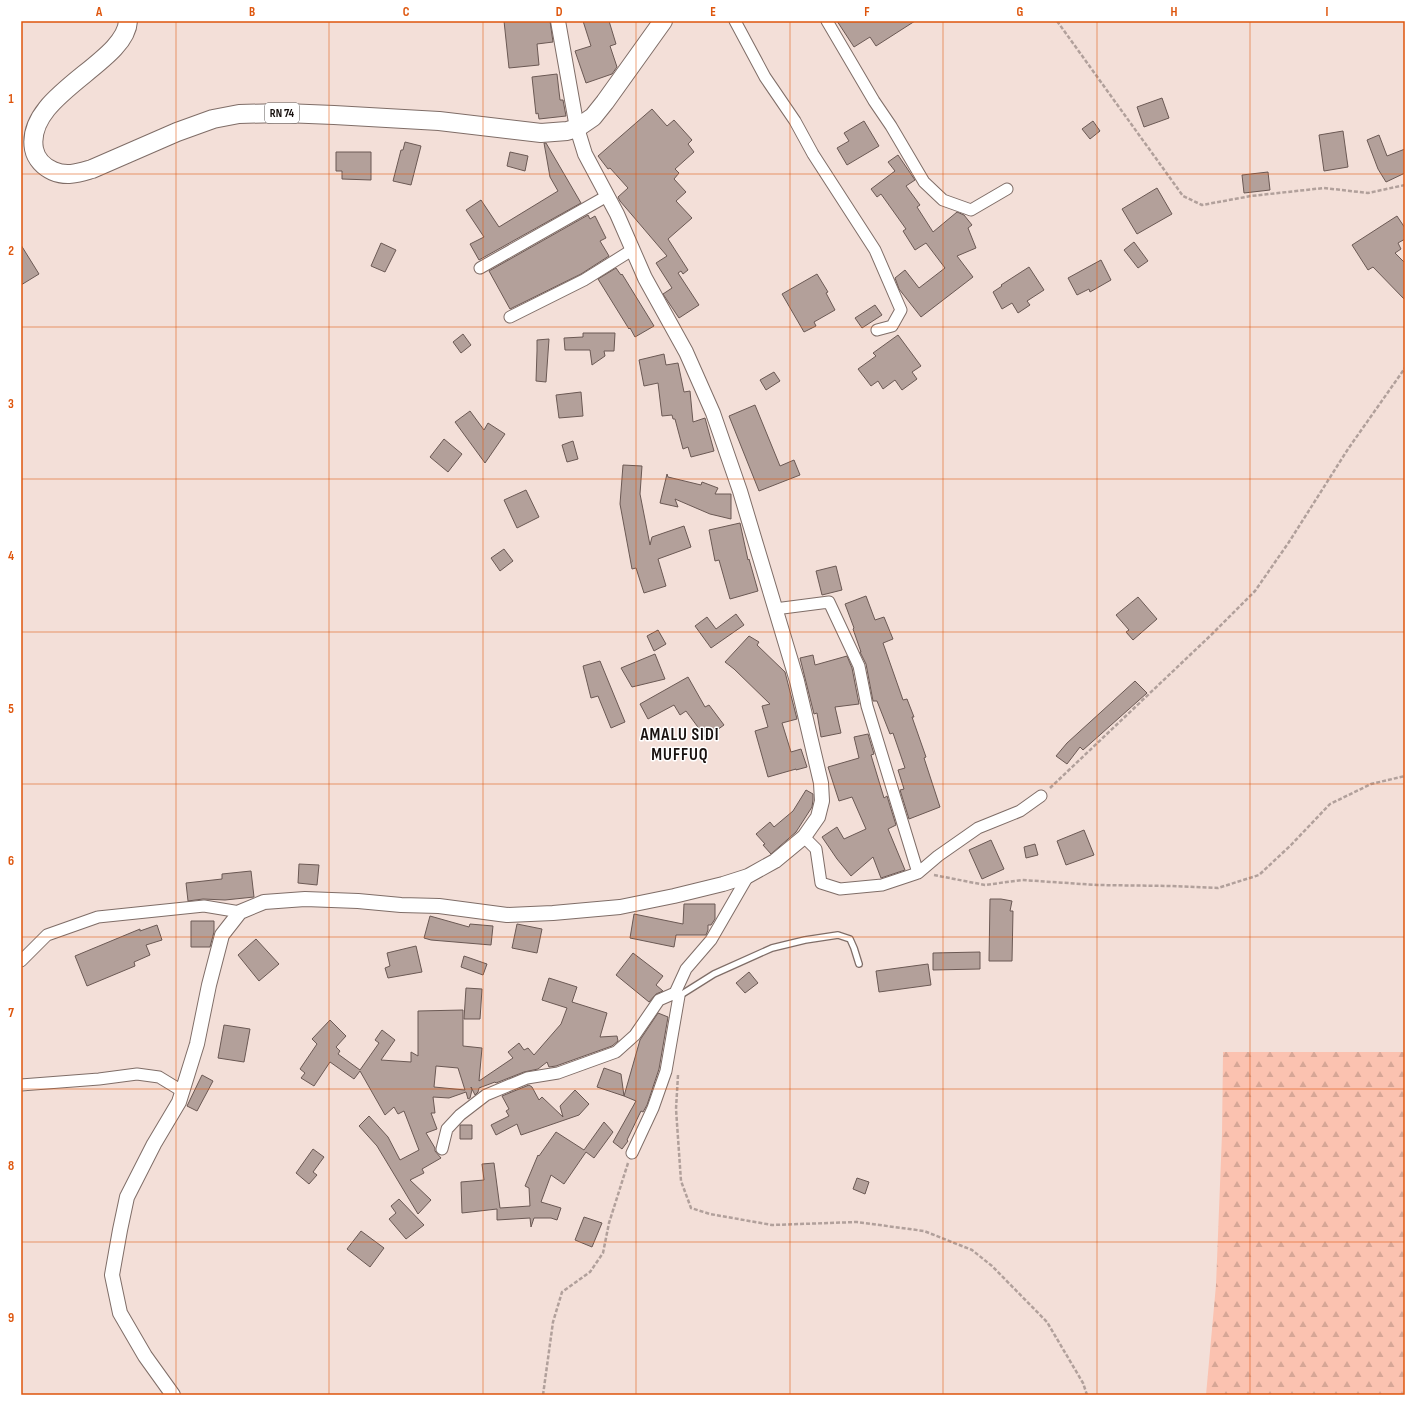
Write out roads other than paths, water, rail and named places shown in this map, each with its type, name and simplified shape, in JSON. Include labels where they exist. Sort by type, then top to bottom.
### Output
[{"type":"main road","name":"RN 74","points":[[128,21],[126,31],[110,52],[56,98],[39,120],[33,146],[35,153],[42,164],[50,169],[66,174],[80,173],[184,129],[213,119],[239,114],[284,113],[364,117],[439,121],[541,133],[568,131],[578,128],[593,117],[664,21]]},
{"type":"street","points":[[173,1395],[145,1356],[120,1313],[112,1275],[127,1197],[154,1144],[179,1102],[197,1044],[222,935],[240,912],[264,902],[305,899],[439,906],[507,915],[553,913],[620,907],[674,896],[723,884],[748,876],[775,861],[804,837],[818,817],[822,801],[821,783],[797,681],[740,491],[713,413],[686,352],[645,278],[617,214],[584,154],[558,21]]},
{"type":"street","points":[[735,21],[765,77],[795,121],[813,154],[875,250],[901,310],[892,326],[877,330]]},
{"type":"street","points":[[827,21],[924,182],[943,200],[971,210],[1007,189]]},
{"type":"street","points":[[480,268],[607,196]]},
{"type":"street","points":[[510,317],[584,280],[632,250]]},
{"type":"street","points":[[775,609],[829,602],[859,666],[867,706],[918,873]]},
{"type":"street","points":[[804,837],[816,849],[821,882],[840,889],[882,885],[918,873],[938,856],[978,828],[1020,811],[1041,796]]},
{"type":"street","points":[[632,1153],[653,1108],[666,1071],[677,994],[686,970],[712,940],[748,876]]},
{"type":"street","points":[[21,961],[47,935],[98,917],[204,906],[240,912]]},
{"type":"street","points":[[442,1149],[447,1128],[460,1115],[486,1095],[527,1078],[558,1073],[616,1052],[635,1036],[659,1000],[677,994]]},
{"type":"street","points":[[21,1085],[99,1079],[137,1074],[159,1077],[182,1091]]},
{"type":"lane","points":[[677,994],[714,974],[772,948],[805,940],[838,935],[850,939],[859,964]]},
{"type":"district","name":"AMALU SIDI MUFFUQ","points":[[680,744]]}]
